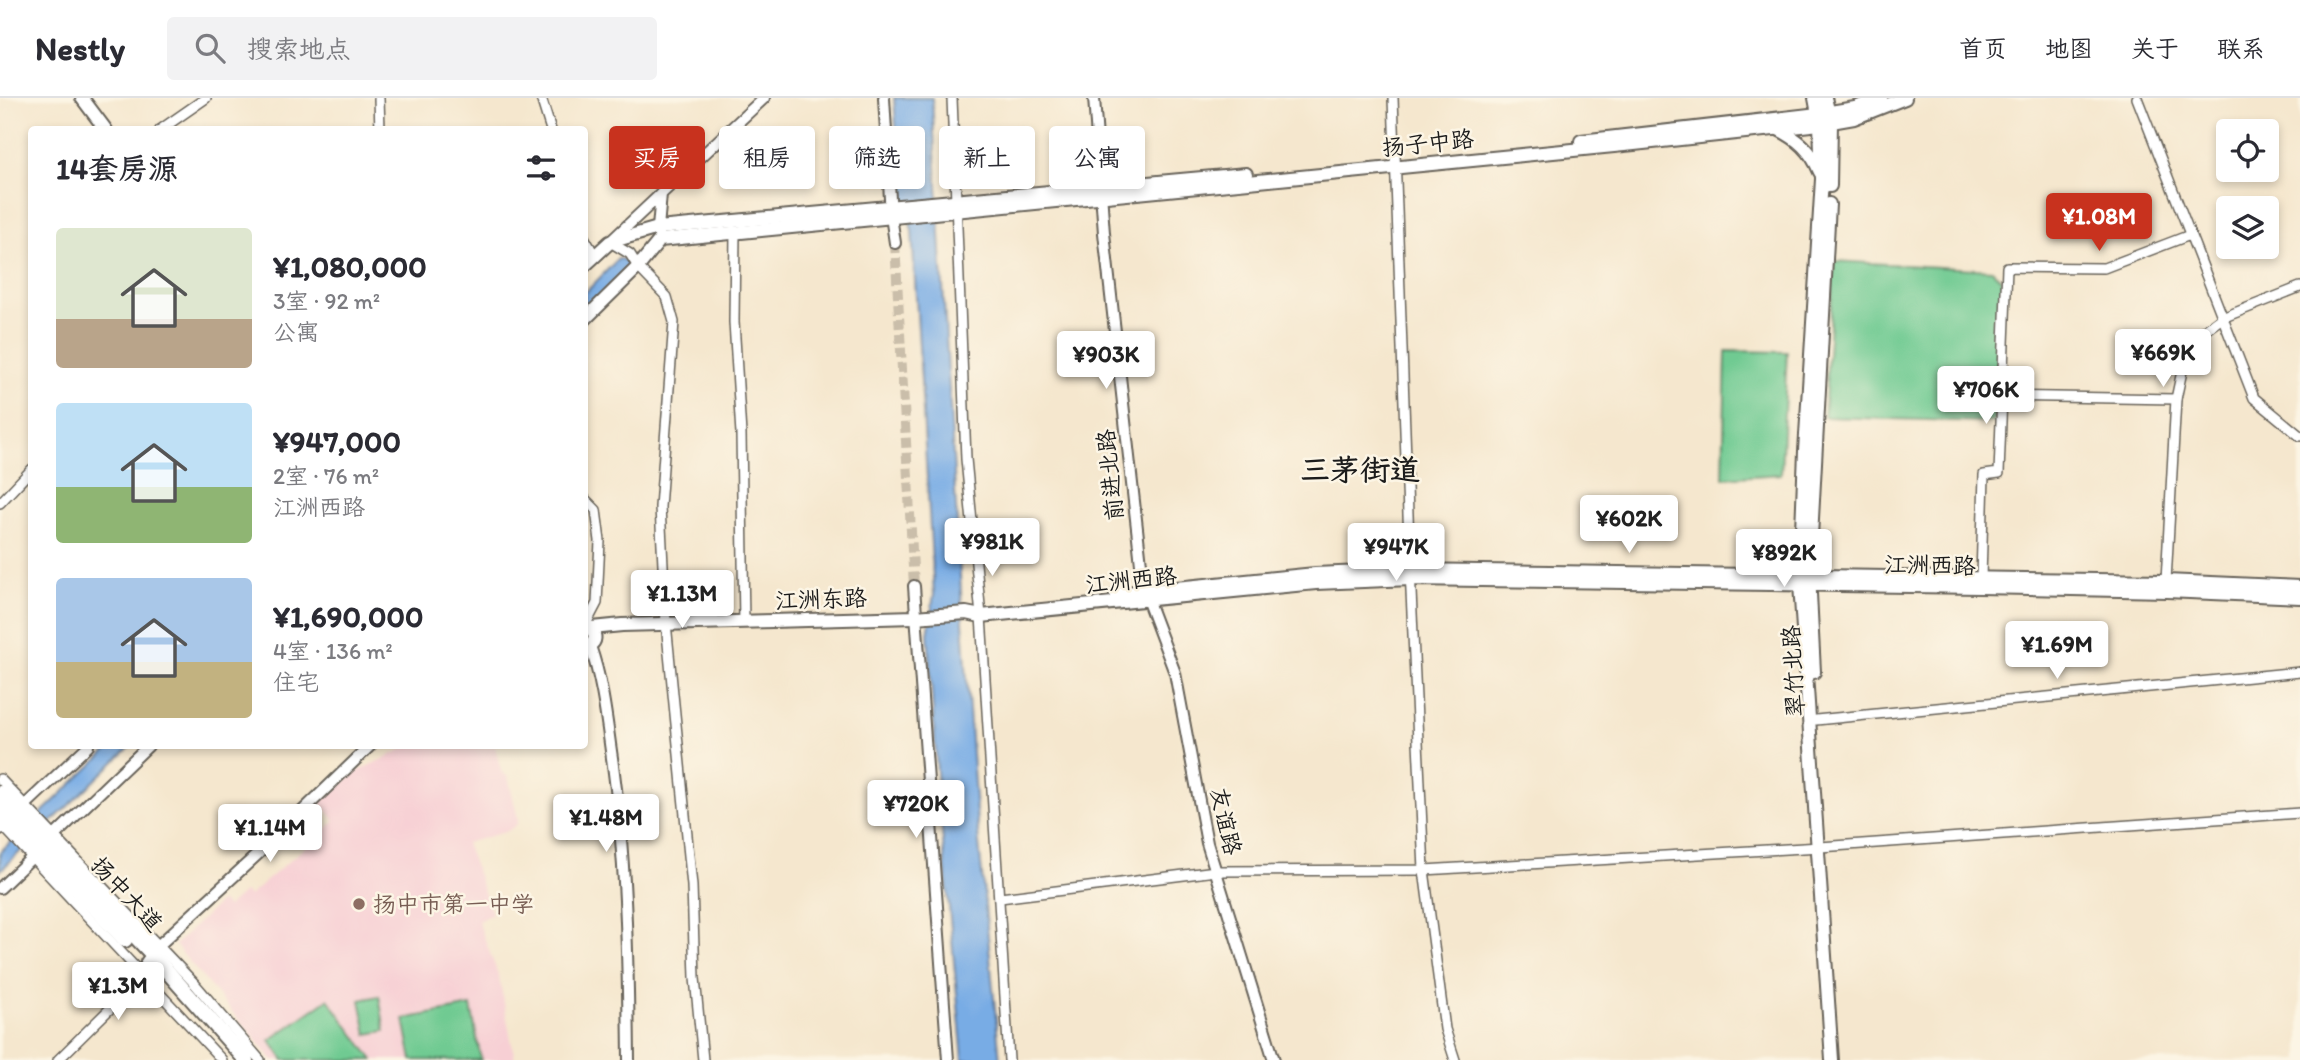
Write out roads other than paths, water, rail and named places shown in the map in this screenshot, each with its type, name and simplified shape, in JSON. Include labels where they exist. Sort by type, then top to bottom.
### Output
[{"type":"main road","points":[[82,98],[103,126]]},
{"type":"main road","points":[[1815,98],[1825,118]]},
{"type":"main road","points":[[1825,98],[1825,118]]},
{"type":"main road","points":[[1853,98],[1879,98]]},
{"type":"main road","name":"扬子中路","points":[[896,211],[1777,129],[1825,118],[1879,98]]},
{"type":"main road","name":"扬子中路","points":[[1396,163],[1646,134],[1825,118],[1854,118],[1905,98]]},
{"type":"main road","name":"翠竹北路","points":[[1825,118],[1805,451],[1805,579],[1840,1060]]},
{"type":"main road","name":"翠竹北路","points":[[1825,118],[1830,179],[1805,579],[1816,720],[1832,1060]]},
{"type":"main road","points":[[1777,129],[1795,138],[1809,150],[1822,178]]},
{"type":"main road","points":[[659,234],[735,232],[896,211]]},
{"type":"main road","points":[[588,262],[610,242],[659,234],[896,211]]},
{"type":"main road","points":[[588,316],[638,267],[659,234]]},
{"type":"main road","name":"江洲西路","points":[[967,613],[1315,574],[1981,578],[2166,581],[2300,587]]},
{"type":"main road","name":"江洲西路","points":[[1805,579],[2300,597]]},
{"type":"main road","name":"江洲东路","points":[[588,625],[967,613]]},
{"type":"main road","points":[[588,625],[595,634],[594,641],[588,646]]},
{"type":"main road","name":"扬中大道","points":[[0,793],[8,818],[43,846],[246,1060]]},
{"type":"main road","name":"扬中大道","points":[[149,959],[234,1060]]},
{"type":"street","points":[[166,126],[206,98]]},
{"type":"street","points":[[379,98],[380,126]]},
{"type":"street","points":[[541,98],[550,126]]},
{"type":"street","points":[[703,1060],[695,978],[692,886],[666,623],[660,506],[674,322],[667,297],[638,267],[630,254],[610,242],[764,98]]},
{"type":"street","points":[[884,98],[896,211],[895,243]]},
{"type":"street","points":[[952,98],[953,205],[966,459],[980,612],[1009,1060]]},
{"type":"street","name":"前进北路","points":[[1094,98],[1101,193],[1145,595]]},
{"type":"street","points":[[1393,98],[1424,870],[1445,1029],[1455,1060]]},
{"type":"street","points":[[2137,98],[2254,398],[2300,436]]},
{"type":"street","points":[[659,234],[661,194]]},
{"type":"street","points":[[735,232],[734,322],[741,434],[744,622]]},
{"type":"street","points":[[1981,578],[1984,475],[1999,473],[2007,267],[2104,268],[2190,235]]},
{"type":"street","points":[[588,244],[595,256]]},
{"type":"street","points":[[2166,581],[2176,399],[2188,343],[2222,318],[2300,287]]},
{"type":"street","points":[[2002,396],[2176,399]]},
{"type":"street","points":[[0,503],[28,473]]},
{"type":"street","points":[[588,502],[596,510],[600,541],[597,603],[588,625]]},
{"type":"street","points":[[914,586],[920,616],[948,1060]]},
{"type":"street","name":"友谊路","points":[[1145,595],[1175,673],[1207,843],[1274,1060]]},
{"type":"street","points":[[588,649],[600,674],[618,800],[628,954],[629,1060]]},
{"type":"street","points":[[1816,720],[2300,673]]},
{"type":"street","points":[[8,818],[85,749]]},
{"type":"street","points":[[0,888],[145,749]]},
{"type":"street","points":[[58,1060],[137,982],[149,959],[366,749]]},
{"type":"street","points":[[0,779],[8,818],[43,846],[149,959],[260,1060]]},
{"type":"street","points":[[1000,898],[1216,871],[1424,870],[2300,813]]},
{"type":"street","points":[[149,959],[222,1060]]},
{"type":"water","points":[[894,98],[932,98],[976,812],[1000,1060],[963,1060],[938,788],[928,634],[934,594],[912,231],[901,189],[925,189],[925,126],[896,126]]},
{"type":"water","points":[[618,259],[623,259],[628,265],[628,269],[588,308],[588,290]]},
{"type":"water","points":[[109,749],[128,749],[0,871],[0,852]]},
{"type":"tunnel","points":[[895,243],[914,586]]},
{"type":"place","name":"扬中市第一中学","points":[[359,904]]},
{"type":"district","name":"三茅街道","points":[[1360,469]]}]
